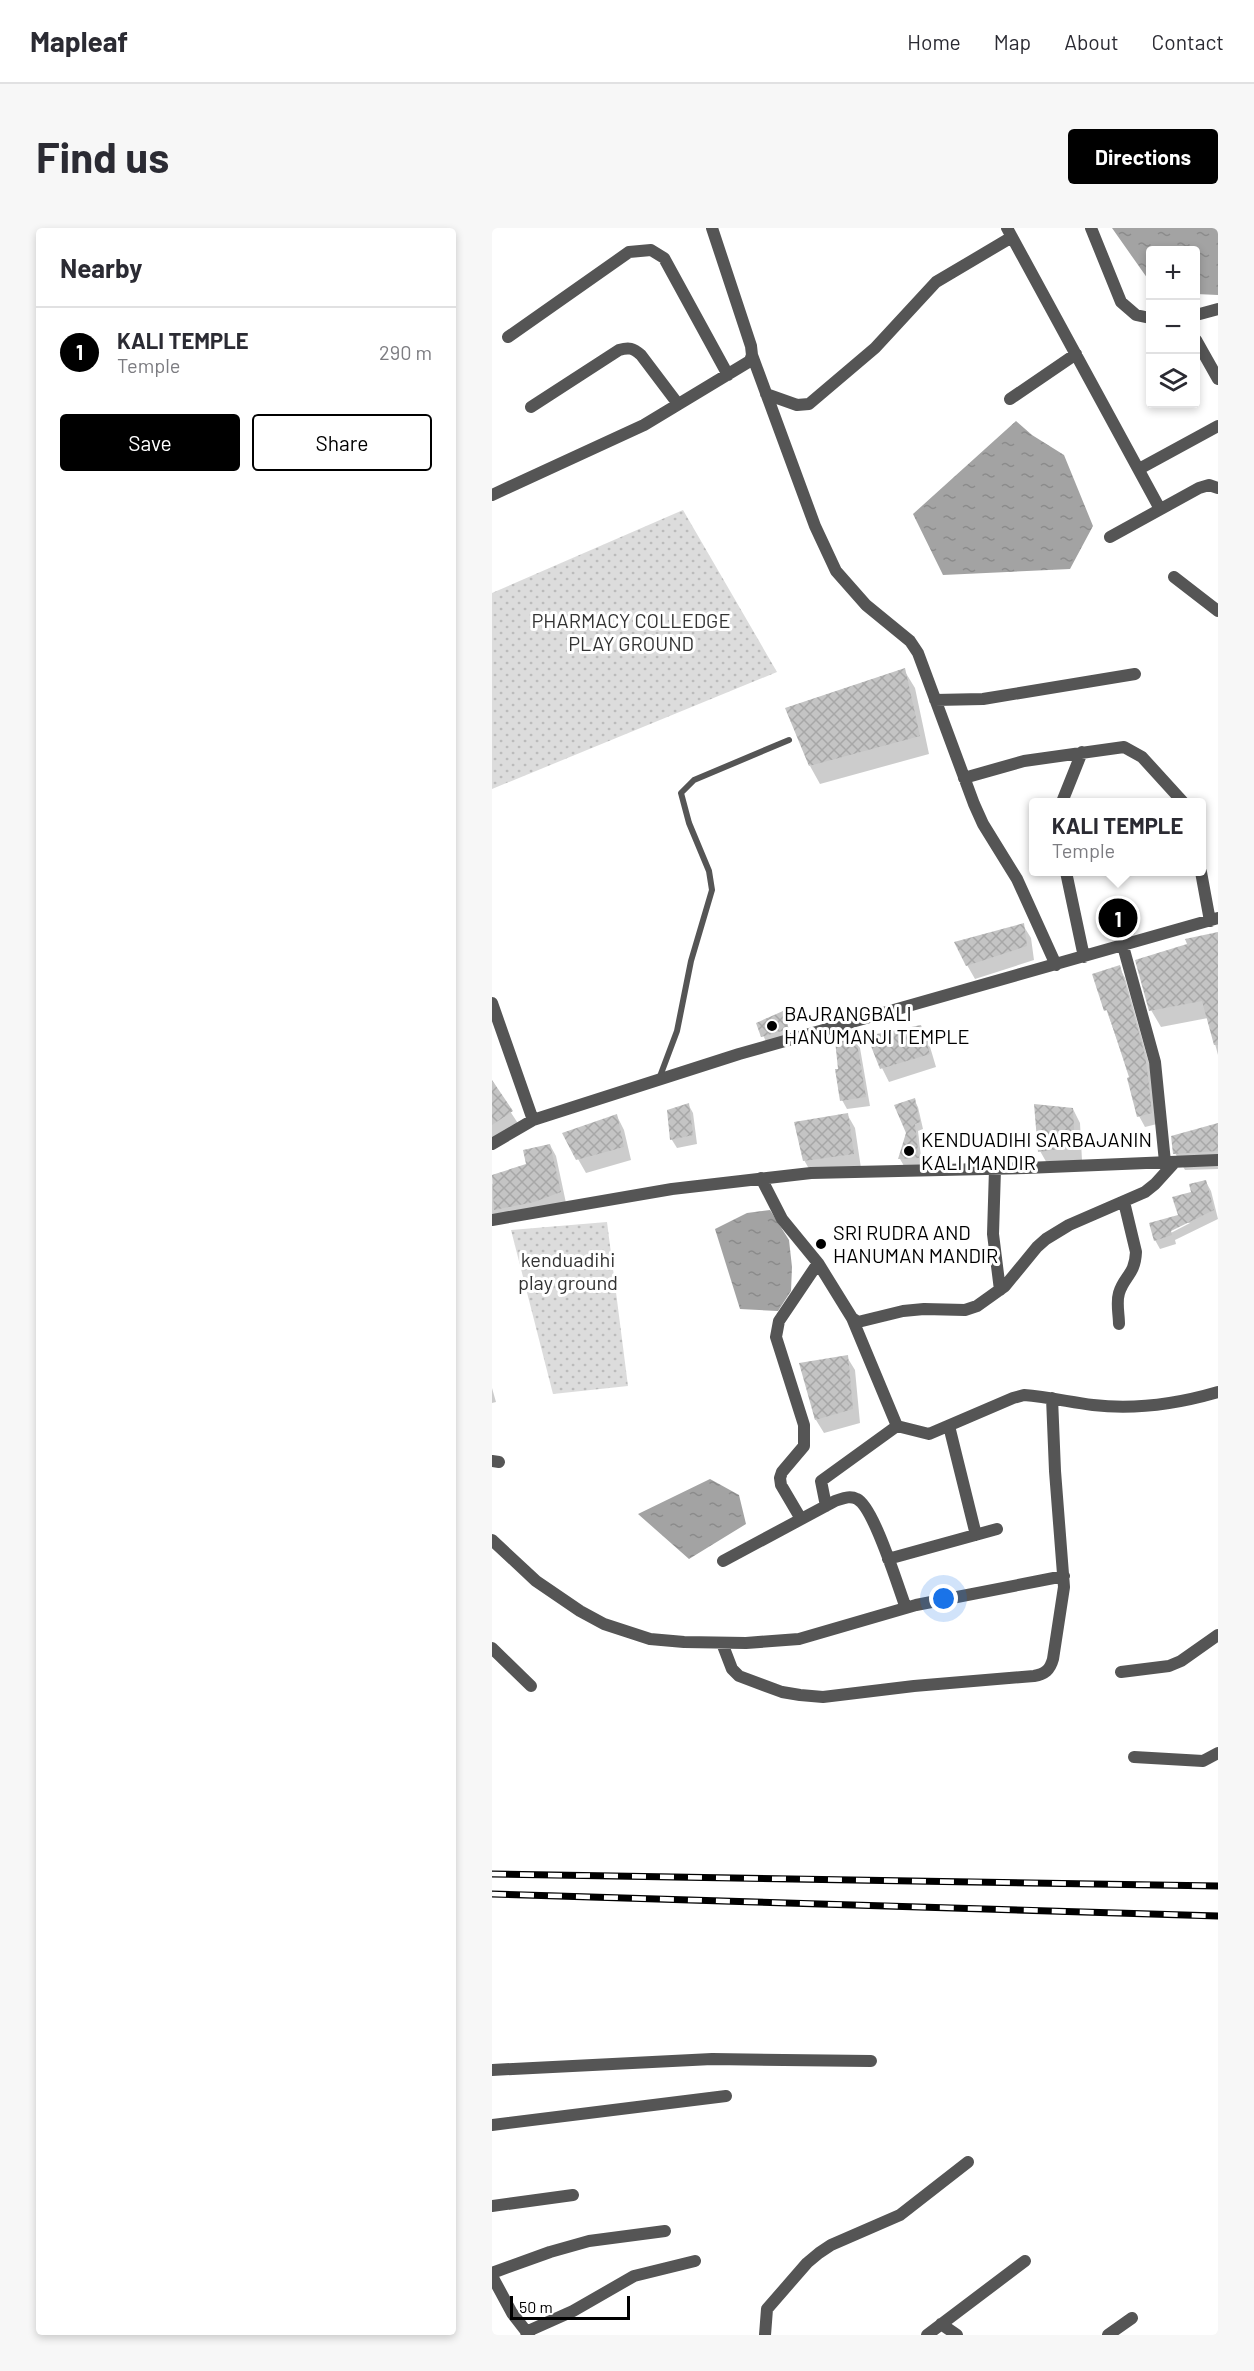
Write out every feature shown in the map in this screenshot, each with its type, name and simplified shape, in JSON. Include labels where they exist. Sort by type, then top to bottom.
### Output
[{"type":"street","points":[[712,228],[751,346],[752,356],[815,526],[836,571],[866,605],[910,641],[918,654],[983,824],[1017,879],[1056,965]]},
{"type":"street","points":[[1091,228],[1121,302],[1136,315],[1146,317]]},
{"type":"street","points":[[766,394],[797,405],[809,404],[875,348],[936,282],[1009,232],[1160,509]]},
{"type":"street","points":[[508,337],[628,252],[651,250],[664,258],[728,375]]},
{"type":"street","points":[[1200,314],[1218,309]]},
{"type":"street","points":[[531,407],[619,350],[628,347],[635,349],[641,355],[678,404]]},
{"type":"street","points":[[1200,347],[1218,379]]},
{"type":"street","points":[[1010,399],[1076,354]]},
{"type":"street","points":[[492,495],[644,425],[742,367],[752,356]]},
{"type":"street","points":[[1139,469],[1218,426]]},
{"type":"street","points":[[1110,537],[1204,486],[1218,488]]},
{"type":"street","points":[[1174,577],[1218,610]]},
{"type":"street","points":[[935,700],[983,699],[1135,674]]},
{"type":"street","points":[[964,778],[1024,761],[1124,747],[1142,757],[1179,798]]},
{"type":"street","points":[[1064,798],[1082,752]]},
{"type":"street","points":[[1067,876],[1084,957]]},
{"type":"street","points":[[492,1144],[533,1120],[739,1054],[1214,920],[1202,876]]},
{"type":"street","points":[[852,1318],[863,1322],[903,1311],[965,1310],[977,1306],[1000,1290],[1046,1239],[1069,1225],[1124,1202],[1155,1184],[1170,1162],[1155,1062],[1123,946]]},
{"type":"street","points":[[492,1003],[533,1120]]},
{"type":"street","points":[[492,1220],[672,1189],[811,1173],[995,1169],[1218,1160]]},
{"type":"street","points":[[995,1169],[993,1234],[1000,1290]]},
{"type":"street","points":[[761,1179],[782,1219],[818,1263],[852,1318],[897,1426]]},
{"type":"street","points":[[1119,1324],[1119,1291],[1130,1276],[1136,1252],[1124,1202]]},
{"type":"street","points":[[801,1519],[781,1485],[780,1478],[782,1472],[804,1446],[804,1425],[776,1337],[779,1321],[818,1263]]},
{"type":"street","points":[[897,1426],[928,1434],[1024,1395],[1095,1405],[1143,1407],[1190,1400],[1218,1392]]},
{"type":"street","points":[[722,1643],[726,1658],[739,1676],[782,1692],[823,1697],[914,1686],[1034,1676],[1047,1672],[1051,1667],[1064,1587],[1052,1398]]},
{"type":"street","points":[[826,1506],[821,1481],[897,1426]]},
{"type":"street","points":[[949,1426],[976,1534]]},
{"type":"street","points":[[723,1561],[826,1506],[847,1497],[856,1499],[867,1506],[906,1608]]},
{"type":"street","points":[[888,1559],[997,1529]]},
{"type":"street","points":[[492,1540],[536,1581],[579,1611],[604,1624],[650,1639],[722,1643],[799,1639],[906,1608],[1064,1576]]},
{"type":"street","points":[[1121,1672],[1169,1666],[1181,1661],[1218,1635]]},
{"type":"street","points":[[492,1648],[531,1686]]},
{"type":"street","points":[[1134,1757],[1203,1761],[1218,1753]]},
{"type":"street","points":[[492,2070],[712,2060],[871,2061]]},
{"type":"street","points":[[492,2125],[726,2096]]},
{"type":"street","points":[[765,2335],[767,2309],[807,2263],[831,2245],[900,2215],[968,2162]]},
{"type":"street","points":[[492,2206],[573,2194]]},
{"type":"street","points":[[665,2231],[589,2241],[550,2252],[492,2275],[513,2313],[528,2333],[573,2311],[634,2276],[695,2261]]},
{"type":"street","points":[[927,2335],[1025,2261]]},
{"type":"street","points":[[1108,2335],[1132,2318]]},
{"type":"street","points":[[941,2324],[957,2335]]},
{"type":"lane","points":[[659,1079],[677,1031],[692,961],[712,890],[709,871],[689,823],[681,793],[694,780],[789,740]]},
{"type":"green space","name":"PHARMACY COLLEDGE PLAY GROUND","points":[[683,510],[777,672],[492,789],[492,593]]},
{"type":"green space","name":"kenduadihi play ground","points":[[607,1222],[628,1386],[553,1394],[511,1230]]},
{"type":"water","points":[[1112,228],[1218,228],[1218,295],[1200,294],[1200,246],[1146,246],[1146,276]]},
{"type":"water","points":[[1016,421],[1032,435],[1064,455],[1093,526],[1070,569],[943,575],[913,514]]},
{"type":"water","points":[[770,1210],[789,1240],[792,1267],[791,1291],[778,1311],[740,1309],[715,1229],[747,1213]]},
{"type":"water","points":[[710,1479],[739,1495],[746,1524],[689,1559],[638,1514]]},
{"type":"building","points":[[905,668],[920,736],[809,766],[785,708]]},
{"type":"building","points":[[1123,902],[1131,925],[1112,932],[1104,910]]},
{"type":"building","points":[[1024,923],[1027,946],[966,966],[954,942]]},
{"type":"building","points":[[1218,932],[1218,1045],[1214,1045],[1202,1001],[1149,1011],[1135,960],[1187,944],[1185,939]]},
{"type":"building","points":[[1120,965],[1145,1055],[1148,1077],[1152,1113],[1137,1117],[1127,1078],[1129,1077],[1107,1010],[1104,1011],[1092,974]]},
{"type":"building","name":"BAJRANGBALI HANUMANJI TEMPLE","points":[[783,1011],[789,1029],[761,1037],[756,1023]]},
{"type":"building","points":[[921,1025],[930,1054],[880,1069],[867,1036]]},
{"type":"building","points":[[856,1037],[866,1097],[840,1101],[835,1069],[838,1069],[835,1040]]},
{"type":"building","points":[[492,1080],[513,1111],[492,1125]]},
{"type":"building","points":[[915,1098],[920,1122],[915,1124],[919,1158],[898,1159],[906,1133],[894,1105]]},
{"type":"building","points":[[689,1103],[693,1135],[670,1140],[667,1110]]},
{"type":"building","points":[[1034,1104],[1073,1108],[1075,1147],[1038,1152]]},
{"type":"building","points":[[848,1113],[854,1154],[803,1161],[794,1122]]},
{"type":"building","points":[[617,1114],[624,1147],[576,1160],[562,1133]]},
{"type":"building","points":[[1218,1123],[1218,1151],[1173,1154],[1171,1136]]},
{"type":"building","points":[[550,1144],[561,1192],[534,1202],[494,1210],[492,1175],[526,1164],[523,1150]]},
{"type":"building","points":[[1206,1180],[1214,1210],[1171,1231],[1172,1235],[1154,1241],[1149,1223],[1178,1215],[1172,1197],[1191,1192],[1189,1184]]},
{"type":"building","points":[[848,1355],[853,1409],[815,1420],[799,1363]]},
{"type":"railway","points":[[492,1874],[1218,1886]]},
{"type":"railway","points":[[492,1894],[1218,1916]]},
{"type":"place","name":"KALI TEMPLE","points":[[1118,918]]},
{"type":"place","name":"BAJRANGBALI HANUMANJI TEMPLE","points":[[772,1026]]},
{"type":"place","name":"KENDUADIHI SARBAJANIN KALI MANDIR","points":[[909,1151]]},
{"type":"place","name":"SRI RUDRA AND HANUMAN MANDIR","points":[[821,1244]]}]
